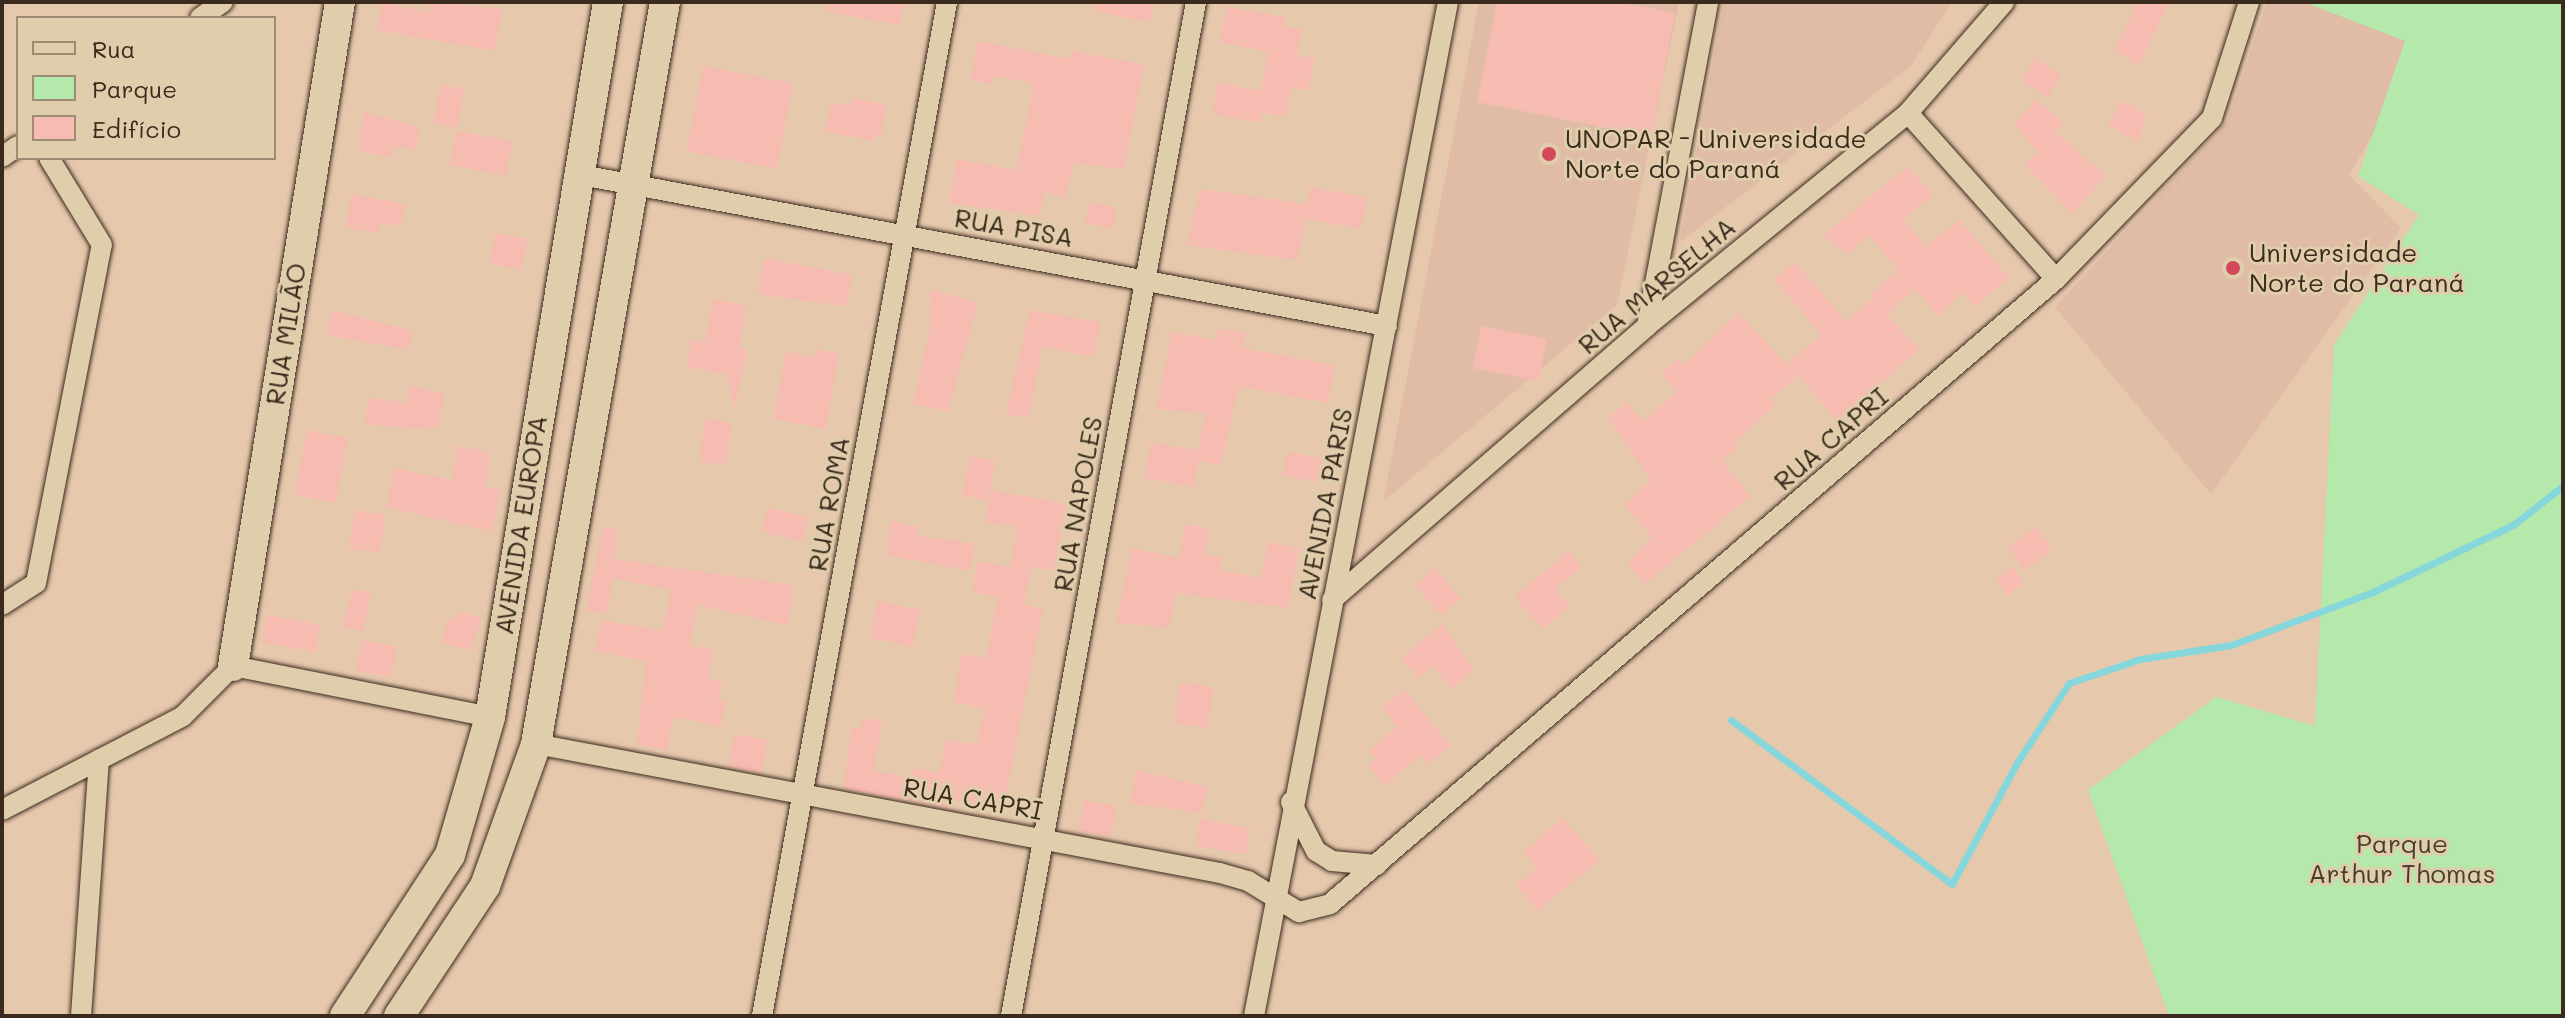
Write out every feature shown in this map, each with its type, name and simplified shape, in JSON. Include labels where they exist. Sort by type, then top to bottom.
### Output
[{"type":"main road","name":"RUA MILÃO","points":[[233,666],[340,2]]},
{"type":"main road","name":"AVENIDA EUROPA","points":[[345,1016],[450,855],[490,717],[576,174],[608,2]]},
{"type":"main road","name":"AVENIDA EUROPA","points":[[399,1016],[485,886],[536,744],[665,2]]},
{"type":"street","points":[[203,16],[223,2]]},
{"type":"street","name":"RUA ROMA","points":[[762,1016],[947,2]]},
{"type":"street","name":"RUA NAPOLES","points":[[1011,1016],[1196,2]]},
{"type":"street","name":"AVENIDA PARIS","points":[[1254,1016],[1291,801],[1387,326],[1448,2]]},
{"type":"street","points":[[1647,326],[1708,2]]},
{"type":"street","name":"RUA MARSELHA","points":[[1332,600],[1647,326],[1908,113],[2004,2]]},
{"type":"street","name":"RUA CAPRI","points":[[536,744],[802,797],[1043,837],[1220,873],[1274,895],[1289,908],[1313,912],[1377,865],[2056,279],[2212,118],[2249,2]]},
{"type":"street","points":[[1908,113],[2056,279]]},
{"type":"street","points":[[2,605],[36,583],[102,245],[50,160]]},
{"type":"street","name":"RUA PISA","points":[[576,174],[1387,326]]},
{"type":"street","points":[[2,810],[183,716],[233,666],[490,717]]},
{"type":"street","points":[[81,1016],[99,760]]},
{"type":"street","points":[[1291,801],[1316,851],[1332,861],[1377,865]]},
{"type":"shaded area","name":"UNOPAR - Universidade Norte do Paraná","points":[[1479,2],[1679,2],[1617,305],[1383,502]]},
{"type":"shaded area","points":[[1724,2],[1952,2],[1911,66],[1680,242]]},
{"type":"shaded area","name":"Universidade Norte do Paraná","points":[[2267,2],[2399,2],[2443,14],[2349,175],[2401,228],[2211,494],[2055,307],[2228,120]]},
{"type":"green space","name":"Parque Arthur Thomas","points":[[2304,2],[2563,2],[2563,1016],[2169,1016],[2088,790],[2216,697],[2315,726],[2334,345],[2419,215],[2358,176],[2405,41]]},
{"type":"building","points":[[430,2],[502,9],[495,51],[377,30],[382,3],[428,12]]},
{"type":"building","points":[[828,2],[904,2],[900,25],[828,12]]},
{"type":"building","points":[[1097,2],[1154,2],[1150,22],[1096,12]]},
{"type":"building","points":[[1497,2],[1618,2],[1675,13],[1652,137],[1477,102]]},
{"type":"building","points":[[2139,2],[2169,2],[2139,65],[2114,51]]},
{"type":"building","points":[[1227,7],[1285,17],[1283,26],[1302,30],[1297,56],[1315,58],[1308,91],[1291,88],[1285,117],[1262,112],[1260,123],[1212,114],[1218,83],[1261,91],[1268,52],[1219,42]]},
{"type":"building","points":[[978,41],[1070,59],[1072,51],[1144,64],[1124,170],[1074,162],[1066,198],[1044,192],[1040,216],[949,203],[957,159],[1016,170],[1030,104],[1032,83],[994,76],[992,84],[970,80]]},
{"type":"building","points":[[2036,58],[2062,75],[2047,98],[2021,81]]},
{"type":"building","points":[[703,66],[793,84],[777,169],[686,151]]},
{"type":"building","points":[[440,85],[464,89],[458,127],[434,124]]},
{"type":"building","points":[[853,98],[886,105],[882,135],[876,134],[874,141],[825,132],[831,103],[851,106]]},
{"type":"building","points":[[2037,99],[2063,122],[2055,131],[2106,176],[2072,214],[2024,164],[2038,152],[2014,123]]},
{"type":"building","points":[[2122,101],[2146,114],[2138,142],[2108,125]]},
{"type":"building","points":[[364,112],[420,127],[416,150],[395,146],[393,157],[358,151]]},
{"type":"building","points":[[456,131],[512,141],[506,175],[450,165]]},
{"type":"building","points":[[1908,166],[1933,195],[1903,219],[1926,247],[1959,219],[2009,278],[1975,307],[1963,292],[1938,316],[1915,289],[1887,314],[1919,350],[1837,421],[1788,363],[1821,335],[1774,279],[1795,262],[1846,321],[1874,298],[1870,294],[1899,270],[1869,236],[1847,254],[1823,236]]},
{"type":"building","points":[[1310,187],[1367,197],[1361,229],[1306,219],[1298,260],[1187,245],[1200,189],[1307,204]]},
{"type":"building","points":[[351,194],[405,204],[401,226],[380,223],[378,233],[346,228]]},
{"type":"building","points":[[1089,202],[1117,207],[1113,229],[1085,224]]},
{"type":"building","points":[[495,233],[527,239],[521,270],[489,263]]},
{"type":"building","points":[[764,258],[853,275],[846,306],[757,294]]},
{"type":"building","points":[[931,290],[978,303],[948,411],[913,404],[930,328]]},
{"type":"building","points":[[713,299],[747,306],[739,349],[747,350],[735,408],[726,374],[687,367],[692,340],[705,342]]},
{"type":"building","points":[[331,310],[413,331],[409,350],[327,335]]},
{"type":"building","points":[[1030,310],[1100,322],[1094,357],[1042,347],[1029,418],[1006,414]]},
{"type":"building","points":[[1738,313],[1798,375],[1770,399],[1776,406],[1733,443],[1737,448],[1722,461],[1751,496],[1645,584],[1628,563],[1652,537],[1624,504],[1651,481],[1608,418],[1627,402],[1643,421],[1677,392],[1661,374],[1679,359],[1684,364]]},
{"type":"building","points":[[1481,326],[1547,339],[1539,381],[1473,368]]},
{"type":"building","points":[[1218,328],[1246,333],[1243,348],[1335,365],[1328,403],[1239,386],[1221,465],[1198,461],[1194,487],[1145,478],[1151,442],[1198,450],[1205,414],[1156,409],[1172,332],[1216,340]]},
{"type":"building","points":[[816,349],[839,353],[826,429],[773,419],[786,351],[815,357]]},
{"type":"building","points":[[409,386],[445,393],[437,429],[364,425],[369,397],[406,403]]},
{"type":"building","points":[[705,419],[732,423],[726,465],[699,462]]},
{"type":"building","points":[[307,430],[348,438],[336,503],[294,495]]},
{"type":"building","points":[[458,446],[491,452],[485,487],[500,490],[492,532],[387,507],[394,468],[452,480]]},
{"type":"building","points":[[1287,452],[1322,458],[1318,482],[1283,476]]},
{"type":"building","points":[[970,456],[996,461],[988,500],[962,495]]},
{"type":"building","points":[[991,490],[1067,504],[1053,571],[1032,566],[1024,604],[1043,609],[1003,810],[954,800],[953,809],[843,789],[852,727],[860,728],[863,718],[882,721],[874,771],[912,777],[913,768],[939,773],[946,740],[977,744],[984,708],[954,702],[961,654],[986,658],[998,597],[972,592],[978,561],[1010,567],[1018,527],[985,522]]},
{"type":"building","points":[[767,508],[808,517],[803,541],[762,532]]},
{"type":"building","points":[[355,510],[386,515],[380,553],[349,549]]},
{"type":"building","points":[[891,521],[918,527],[917,536],[975,543],[970,571],[886,555]]},
{"type":"building","points":[[1185,524],[1209,529],[1204,554],[1222,557],[1220,570],[1261,578],[1268,542],[1299,548],[1288,608],[1176,593],[1169,628],[1116,623],[1132,548],[1179,558]]},
{"type":"building","points":[[603,527],[617,529],[614,559],[794,585],[788,625],[697,605],[690,646],[713,650],[708,678],[722,681],[718,700],[726,702],[721,727],[673,717],[667,750],[637,744],[646,661],[595,651],[601,620],[663,631],[671,590],[612,578],[608,613],[586,611]]},
{"type":"building","points":[[2035,527],[2050,545],[2049,552],[2024,571],[2008,546]]},
{"type":"building","points":[[1568,551],[1582,567],[1555,589],[1570,606],[1542,629],[1514,597]]},
{"type":"building","points":[[2014,567],[2023,583],[2007,596],[1996,578]]},
{"type":"building","points":[[1435,568],[1461,599],[1441,615],[1415,585]]},
{"type":"building","points":[[353,589],[371,592],[363,631],[341,627]]},
{"type":"building","points":[[877,601],[920,609],[913,647],[870,638]]},
{"type":"building","points":[[456,612],[482,617],[471,650],[442,644],[447,619],[454,620]]},
{"type":"building","points":[[267,615],[320,624],[315,652],[262,643]]},
{"type":"building","points":[[1442,624],[1474,670],[1451,688],[1432,666],[1418,678],[1401,658]]},
{"type":"building","points":[[362,640],[397,647],[391,677],[356,670]]},
{"type":"building","points":[[1180,682],[1214,687],[1208,728],[1174,724]]},
{"type":"building","points":[[1404,689],[1451,746],[1429,765],[1421,755],[1385,786],[1368,766],[1376,759],[1369,750],[1398,727],[1382,708]]},
{"type":"building","points":[[734,734],[767,740],[762,773],[728,767]]},
{"type":"building","points":[[1136,770],[1207,787],[1202,813],[1130,803]]},
{"type":"building","points":[[1084,800],[1116,806],[1110,837],[1078,830]]},
{"type":"building","points":[[1563,818],[1599,860],[1538,911],[1516,885],[1537,867],[1524,851]]},
{"type":"building","points":[[1200,819],[1250,828],[1246,854],[1195,846]]},
{"type":"waterway","points":[[1731,720],[1952,884],[2018,761],[2069,683],[2140,659],[2231,645],[2373,592],[2513,525],[2563,486]]},
{"type":"place","name":"UNOPAR - Universidade Norte do Paraná","points":[[1549,154]]},
{"type":"place","name":"Universidade Norte do Paraná","points":[[2233,268]]}]
